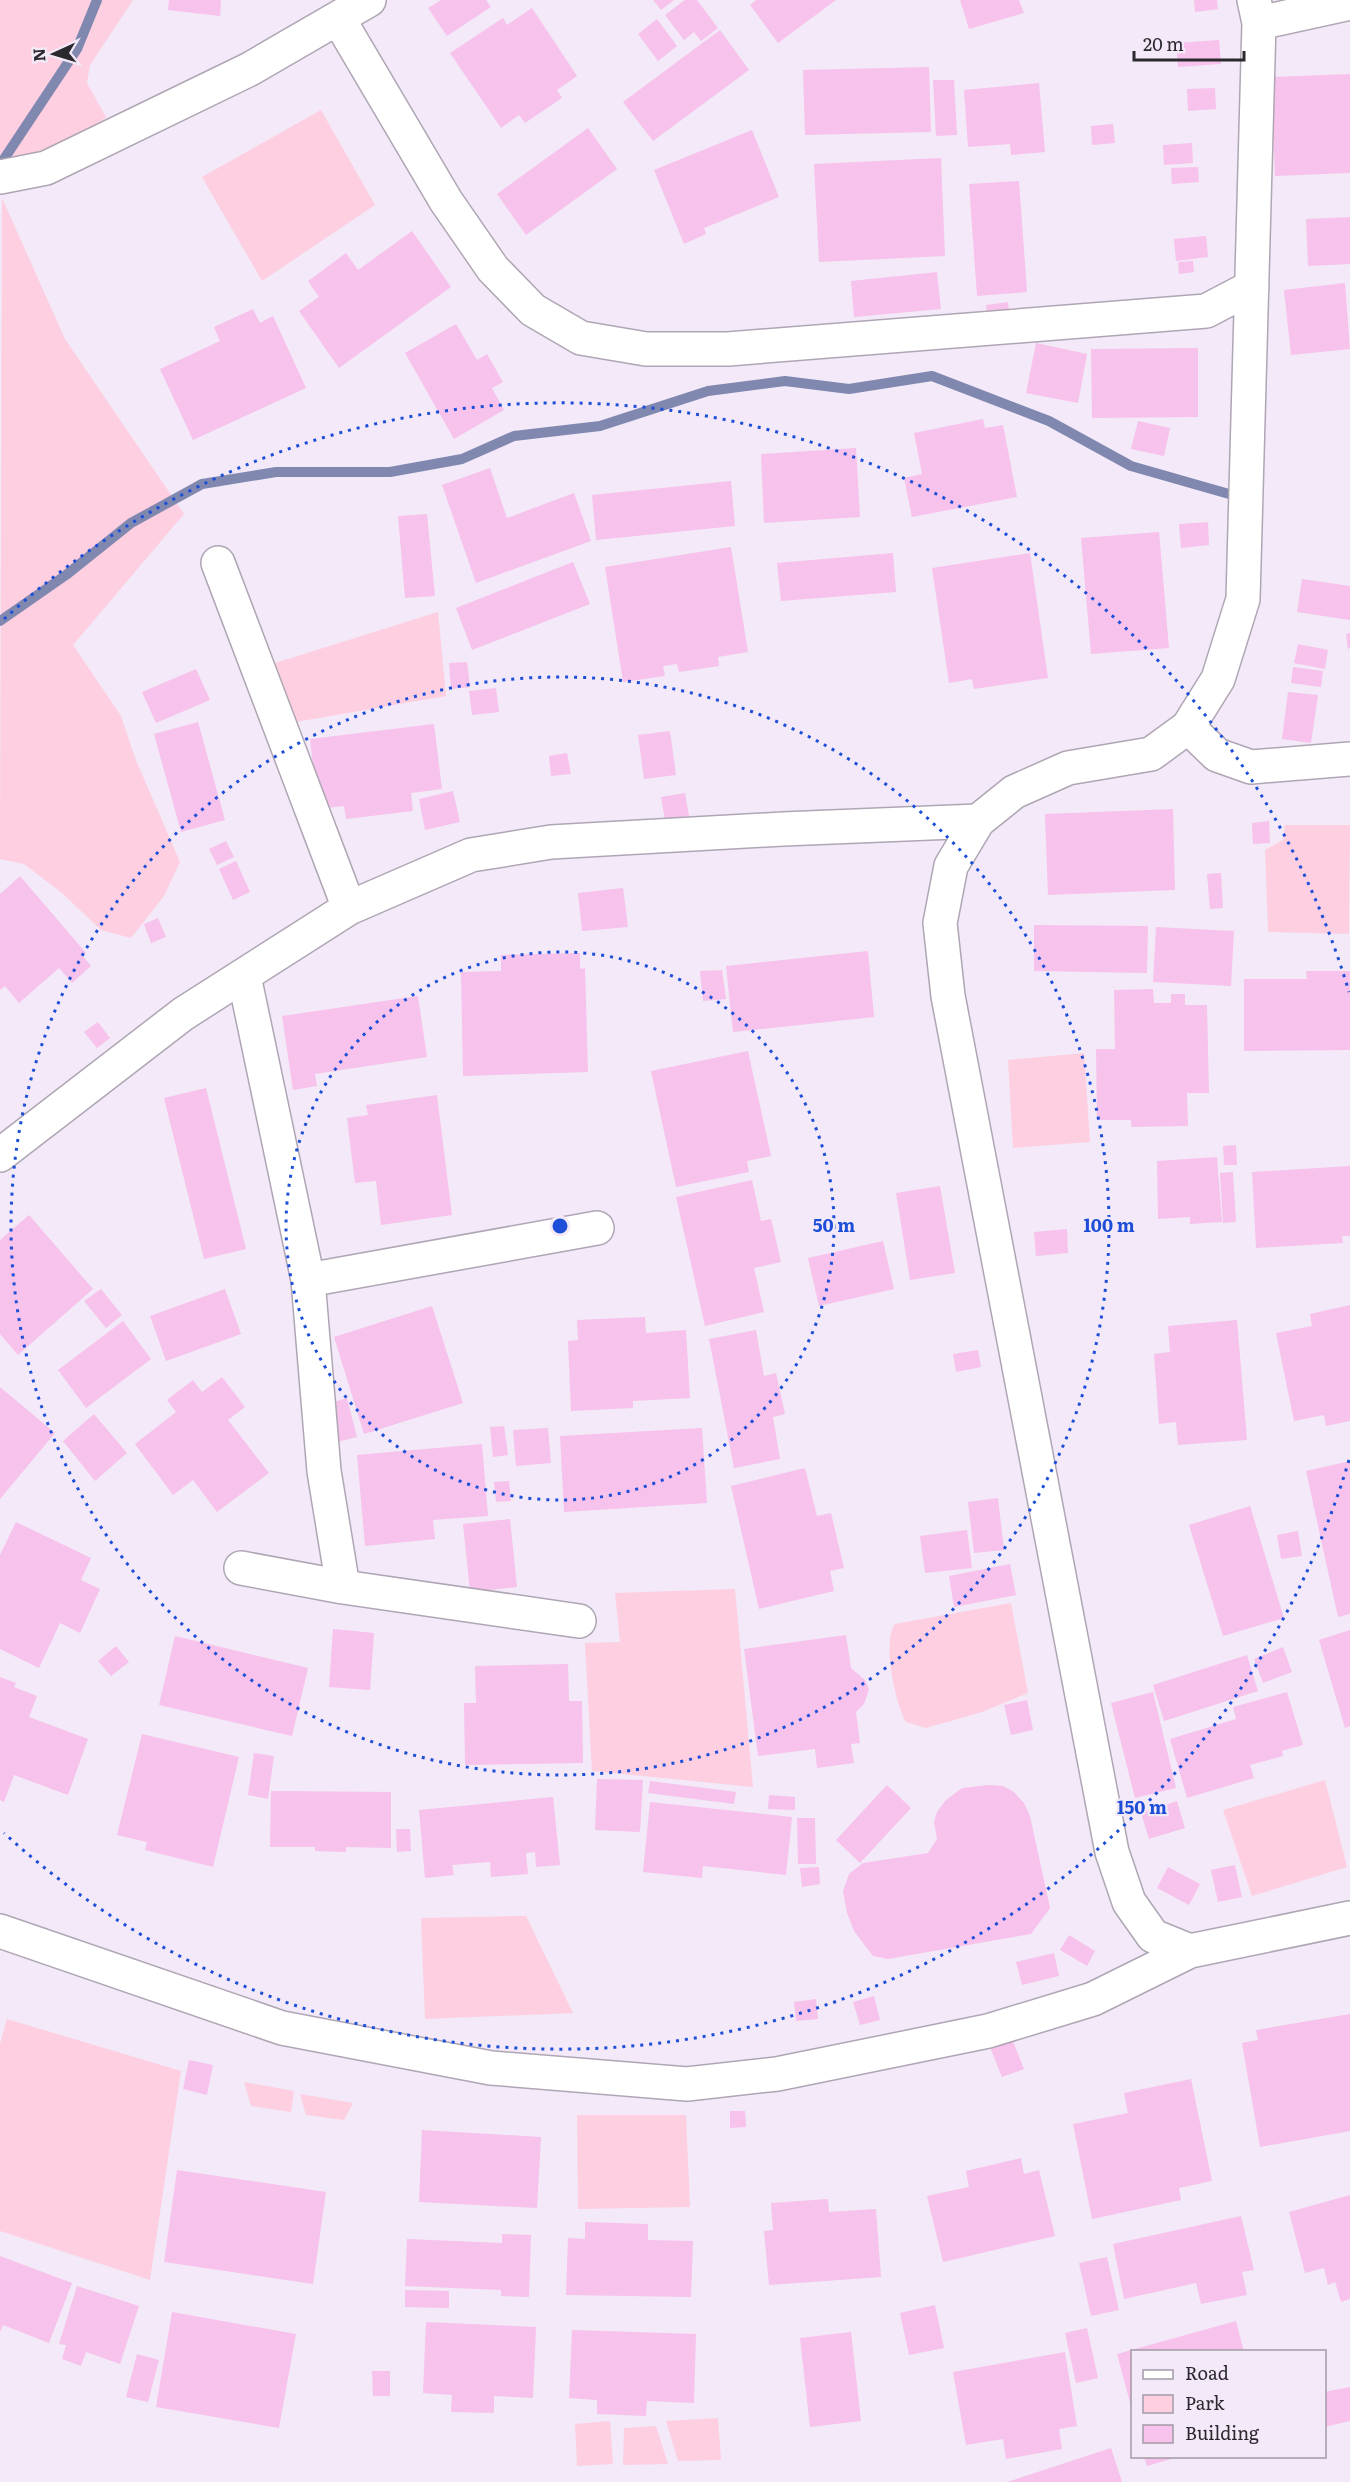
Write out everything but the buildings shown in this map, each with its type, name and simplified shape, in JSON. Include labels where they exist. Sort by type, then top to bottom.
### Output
[{"type":"street","points":[[0,177],[46,168],[249,69],[369,0]]},
{"type":"street","points":[[1190,1951],[1153,1936],[1130,1902],[1112,1852],[948,996],[940,923],[951,866],[978,821],[1023,788],[1068,768],[1151,754],[1188,727],[1218,679],[1243,599],[1252,287],[1256,11],[1350,3]]},
{"type":"street","points":[[338,18],[446,201],[493,269],[533,310],[581,338],[646,349],[728,349],[1206,311],[1252,287]]},
{"type":"street","points":[[218,563],[349,908]]},
{"type":"street","points":[[1188,727],[1217,755],[1251,767],[1350,759]]},
{"type":"street","points":[[0,1155],[183,1014],[349,908],[407,880],[471,855],[551,842],[978,821]]},
{"type":"street","points":[[244,976],[308,1280],[324,1471],[343,1587]]},
{"type":"street","points":[[308,1280],[597,1228]]},
{"type":"street","points":[[241,1568],[343,1587],[579,1621]]},
{"type":"street","points":[[0,1931],[282,2028],[491,2068],[687,2084],[777,2074],[988,2031],[1093,1999],[1190,1951],[1350,1918]]},
{"type":"green space","points":[[0,0],[133,0],[90,65],[87,83],[106,117],[56,154],[0,165]]},
{"type":"green space","points":[[321,110],[375,205],[262,281],[202,177]]},
{"type":"green space","points":[[2,198],[65,339],[184,514],[73,645],[121,716],[135,758],[180,862],[164,896],[131,938],[101,930],[62,893],[24,864],[0,859]]},
{"type":"green space","points":[[438,612],[446,696],[284,724],[272,664]]},
{"type":"green space","points":[[1285,825],[1350,825],[1349,934],[1268,932],[1265,850],[1283,840]]},
{"type":"green space","points":[[1084,1053],[1090,1142],[1013,1148],[1008,1060]]},
{"type":"green space","points":[[735,1589],[753,1787],[592,1771],[585,1643],[620,1642],[615,1593]]},
{"type":"green space","points":[[1011,1603],[1028,1693],[982,1712],[926,1728],[906,1722],[894,1687],[890,1658],[891,1633],[895,1624]]},
{"type":"green space","points":[[1325,1780],[1347,1867],[1252,1896],[1223,1810]]},
{"type":"green space","points":[[526,1916],[573,2013],[425,2019],[421,1918]]},
{"type":"green space","points":[[7,2019],[181,2071],[150,2280],[0,2231],[0,2044]]},
{"type":"green space","points":[[244,2082],[294,2091],[291,2112],[251,2106]]},
{"type":"green space","points":[[300,2094],[353,2103],[344,2120],[306,2115]]},
{"type":"green space","points":[[577,2115],[686,2115],[690,2207],[578,2209]]},
{"type":"green space","points":[[718,2418],[721,2460],[678,2461],[666,2421]]},
{"type":"green space","points":[[610,2421],[613,2464],[577,2466],[575,2424]]},
{"type":"green space","points":[[656,2426],[668,2464],[623,2465],[624,2428]]},
{"type":"waterway","points":[[0,165],[77,49],[97,0]]},
{"type":"waterway","points":[[0,621],[66,575],[131,523],[202,484],[276,472],[390,472],[462,459],[514,436],[600,426],[708,391],[785,381],[849,389],[932,376],[1049,421],[1131,466],[1229,494]]}]
